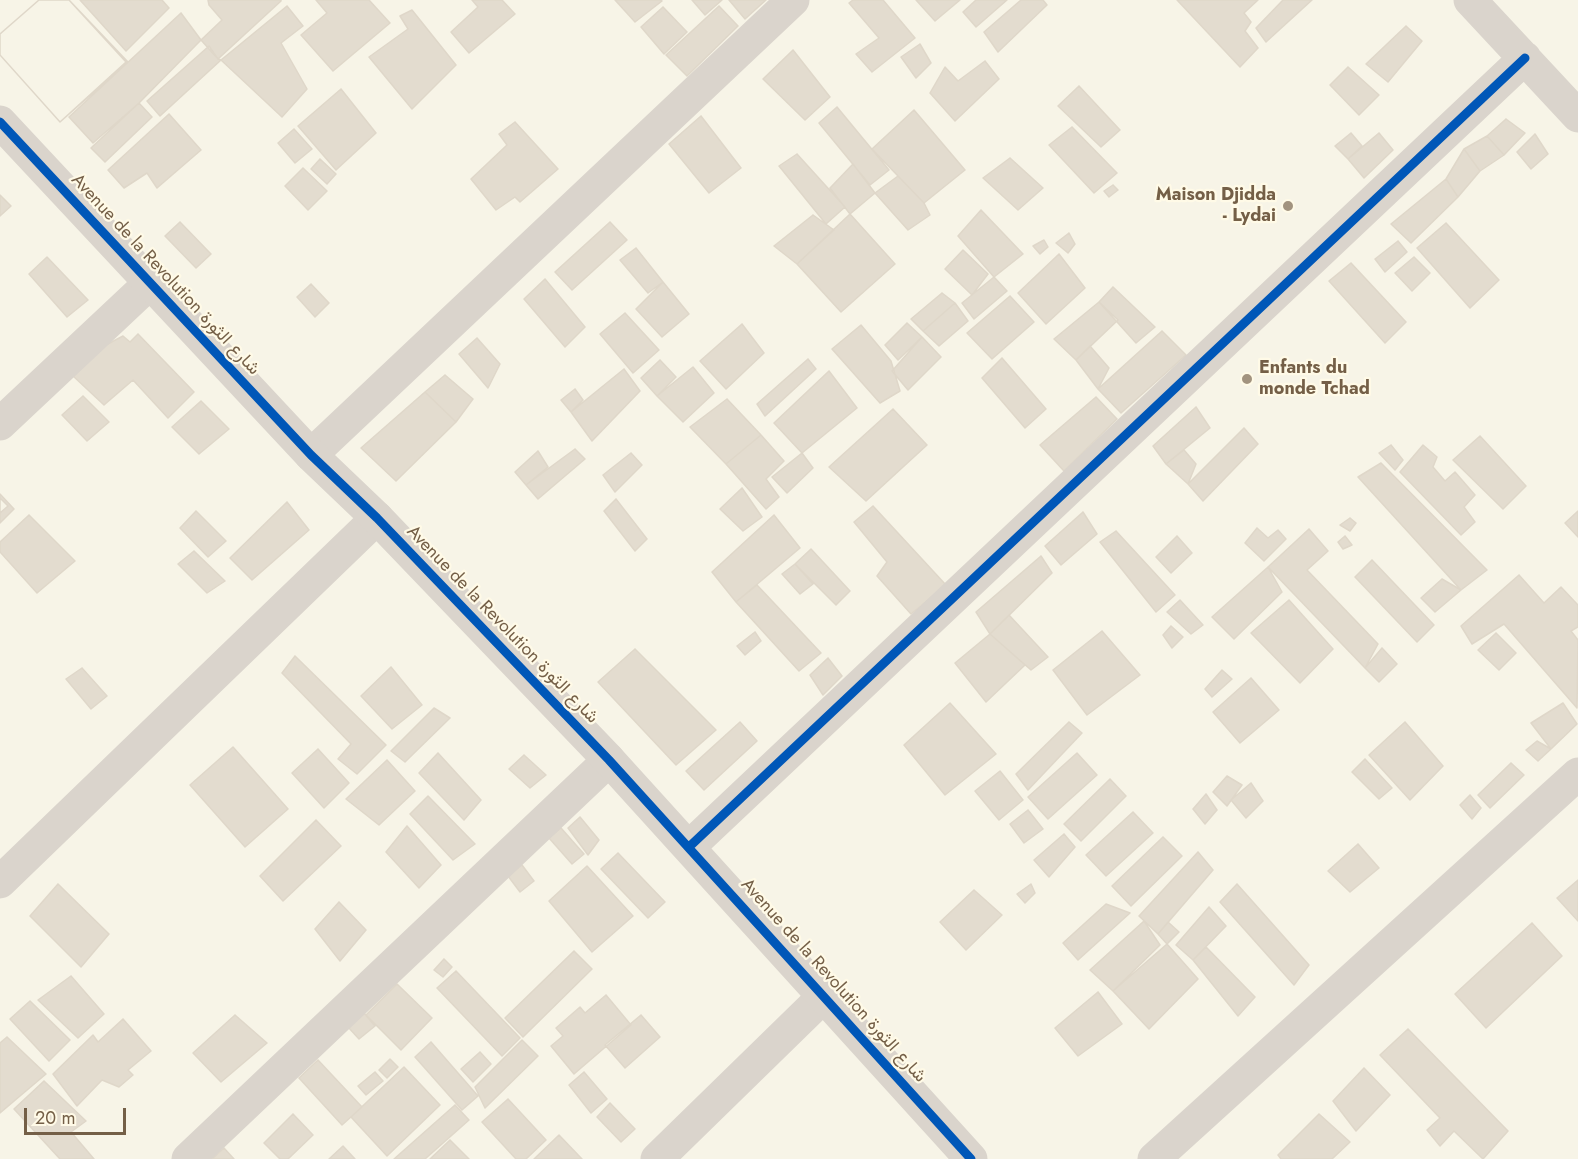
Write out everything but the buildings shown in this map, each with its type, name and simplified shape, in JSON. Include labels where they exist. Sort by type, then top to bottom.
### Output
[{"type":"street","points":[[311,455],[793,0]]},
{"type":"street","points":[[1470,0],[1578,116]]},
{"type":"street","points":[[689,847],[1525,58]]},
{"type":"street","name":"Avenue de la Revolution شارع الثورة","points":[[0,122],[311,455],[376,518],[609,760],[971,1159]]},
{"type":"street","points":[[0,424],[150,283]]},
{"type":"street","points":[[0,882],[376,518]]},
{"type":"street","points":[[188,1159],[609,760]]},
{"type":"street","points":[[1154,1159],[1578,774]]},
{"type":"street","points":[[657,1159],[824,996]]},
{"type":"cycle path","points":[[689,847],[1525,58]]},
{"type":"cycle path","points":[[0,122],[311,455],[377,518],[609,760],[971,1159]]},
{"type":"place","name":"Maison Djidda - Lydai","points":[[1288,206]]},
{"type":"place","name":"Enfants du monde Tchad","points":[[1247,379]]}]
